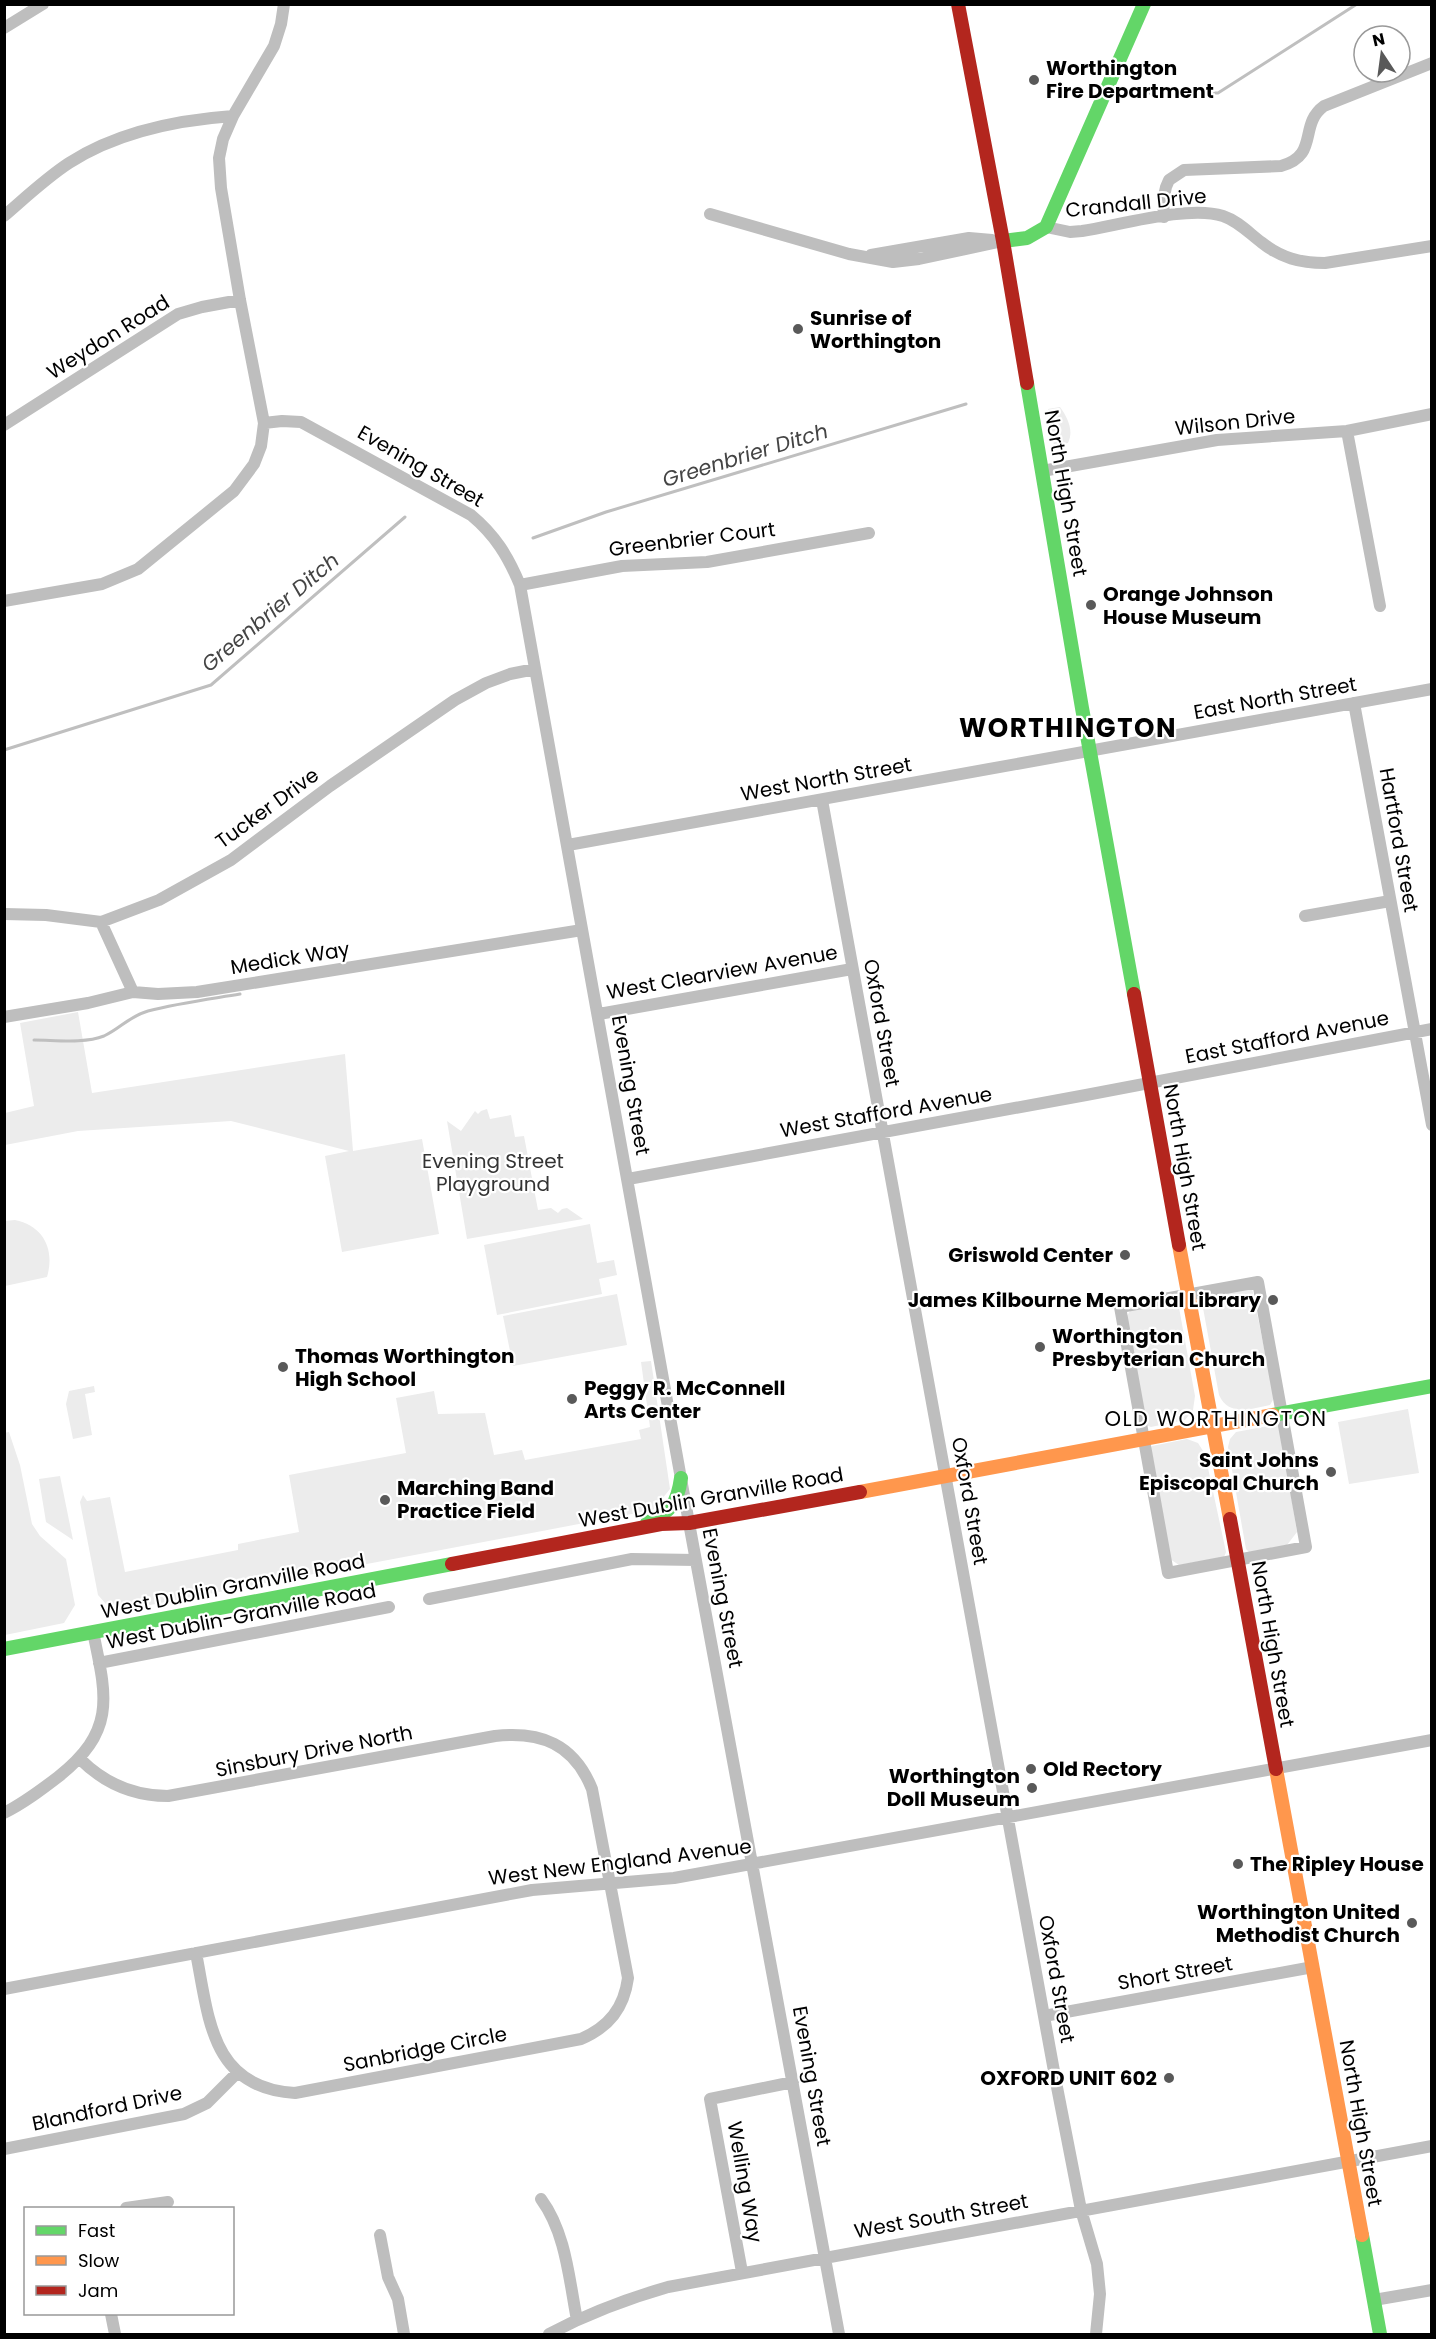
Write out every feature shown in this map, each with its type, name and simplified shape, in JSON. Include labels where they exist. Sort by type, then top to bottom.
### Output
[{"type":"main road","name":"North High Street","points":[[958,4],[1003,241],[1090,751],[1188,1294],[1380,2334]]},
{"type":"main road","points":[[1003,241],[1027,238],[1046,227],[1089,123],[1144,4]]},
{"type":"main road","name":"West Dublin Granville Road","points":[[4,1649],[636,1529],[689,1523],[1431,1386]]},
{"type":"main road","points":[[636,1529],[673,1508],[678,1500],[681,1478]]},
{"type":"street","points":[[4,28],[43,4]]},
{"type":"street","points":[[4,601],[102,584],[138,569],[234,491],[254,465],[261,446],[264,423],[240,300],[219,166],[223,139],[233,117],[274,46],[284,4]]},
{"type":"street","points":[[1164,217],[1163,201],[1166,187],[1169,180],[1184,170],[1290,164],[1303,153],[1307,146],[1312,118],[1324,106],[1431,63]]},
{"type":"street","points":[[4,216],[69,163],[104,144],[159,127],[208,118],[233,117]]},
{"type":"street","name":"Crandall Drive","points":[[1046,227],[1063,231],[1082,231],[1201,213],[1223,216],[1233,220],[1277,254],[1299,262],[1325,263],[1431,246]]},
{"type":"street","points":[[710,214],[849,254],[893,262],[919,259],[1003,241]]},
{"type":"street","name":"Weydon Road","points":[[4,425],[178,314],[240,300]]},
{"type":"street","name":"Wilson Drive","points":[[1042,471],[1217,440],[1347,431],[1431,414]]},
{"type":"street","name":"Evening Street","points":[[264,423],[301,422],[471,515],[487,528],[500,544],[520,585],[689,1523],[839,2334]]},
{"type":"street","points":[[1347,431],[1380,606]]},
{"type":"street","name":"Greenbrier Court","points":[[520,585],[622,566],[707,562],[869,533]]},
{"type":"street","name":"Tucker Drive","points":[[4,914],[46,915],[101,922],[159,900],[231,860],[330,786],[454,700],[510,674],[535,669]]},
{"type":"street","name":"East North Street","points":[[1090,751],[1431,689]]},
{"type":"street","name":"Hartford Street","points":[[1354,703],[1431,1125]]},
{"type":"street","name":"West North Street","points":[[568,845],[1090,751]]},
{"type":"street","name":"Oxford Street","points":[[822,800],[1080,2210],[1097,2264],[1100,2294],[1096,2334]]},
{"type":"street","points":[[1305,916],[1390,901]]},
{"type":"street","points":[[101,922],[133,992]]},
{"type":"street","name":"Medick Way","points":[[4,1017],[88,1004],[133,992],[158,994],[197,992],[582,930]]},
{"type":"street","name":"West Clearview Avenue","points":[[599,1014],[852,969]]},
{"type":"street","name":"East Stafford Avenue","points":[[1150,1082],[1431,1029]]},
{"type":"street","name":"West Stafford Avenue","points":[[628,1179],[1150,1082]]},
{"type":"street","points":[[1258,1282],[1306,1547],[1168,1573],[1120,1306],[1188,1294],[1258,1282]]},
{"type":"street","points":[[429,1599],[632,1559],[696,1560]]},
{"type":"street","name":"West Dublin-Granville Road","points":[[99,1663],[389,1607]]},
{"type":"street","points":[[4,1813],[31,1797],[80,1759],[95,1738],[102,1714],[103,1689],[93,1632]]},
{"type":"street","name":"Sinsbury Drive North","points":[[80,1759],[119,1788],[143,1795],[168,1797],[495,1736],[518,1733],[531,1735],[562,1748],[582,1768],[592,1789],[611,1884]]},
{"type":"street","name":"West New England Avenue","points":[[4,1989],[532,1890],[674,1878],[1431,1740]]},
{"type":"street","name":"Sanbridge Circle","points":[[238,2072],[254,2083],[270,2089],[305,2093],[581,2039],[595,2033],[616,2013],[626,1992],[628,1978],[611,1884]]},
{"type":"street","points":[[196,1953],[211,2030],[226,2060],[238,2072]]},
{"type":"street","name":"Short Street","points":[[1044,2016],[1313,1967]]},
{"type":"street","name":"Blandford Drive","points":[[4,2149],[184,2114],[207,2103],[238,2072]]},
{"type":"street","name":"Welling Way","points":[[742,2272],[710,2099],[793,2082]]},
{"type":"street","name":"West South Street","points":[[549,2334],[625,2300],[668,2287],[1431,2146]]},
{"type":"street","points":[[541,2199],[551,2212],[558,2228],[577,2320]]},
{"type":"street","points":[[133,2207],[168,2202]]},
{"type":"street","points":[[380,2235],[388,2277],[398,2300],[404,2334]]},
{"type":"street","points":[[1374,2300],[1431,2289]]},
{"type":"street","points":[[111,2315],[114,2334]]},
{"type":"green space","points":[[1060,407],[1069,425],[1070,438],[1068,443],[1054,446],[1048,409]]},
{"type":"green space","points":[[78,1012],[92,1093],[345,1054],[353,1151],[422,1139],[439,1234],[342,1252],[325,1156],[349,1151],[231,1121],[78,1131],[5,1145],[5,1113],[34,1106],[20,1023]]},
{"type":"green space","name":"Evening Street Playground","points":[[487,1109],[490,1119],[511,1115],[515,1137],[524,1136],[538,1210],[551,1208],[558,1213],[567,1208],[583,1219],[467,1239],[447,1121],[461,1131],[475,1111],[478,1114]]},
{"type":"green space","points":[[15,1220],[25,1223],[40,1234],[48,1249],[49,1267],[47,1277],[5,1286],[5,1221]]},
{"type":"green space","points":[[590,1224],[597,1263],[614,1260],[617,1275],[599,1279],[602,1294],[497,1315],[484,1245]]},
{"type":"green space","points":[[1252,1288],[1274,1398],[1270,1405],[1241,1410],[1223,1402],[1219,1395],[1201,1297]]},
{"type":"green space","points":[[617,1294],[627,1345],[513,1366],[503,1316]]},
{"type":"green space","points":[[1178,1302],[1195,1396],[1193,1410],[1185,1420],[1151,1427],[1146,1425],[1127,1316],[1131,1309]]},
{"type":"green space","points":[[651,1361],[670,1489],[653,1510],[113,1612],[98,1595],[80,1502],[83,1495],[87,1501],[110,1497],[125,1572],[238,1550],[238,1544],[299,1532],[289,1475],[406,1453],[396,1398],[434,1391],[438,1414],[485,1413],[494,1455],[522,1450],[525,1460],[641,1439],[639,1430],[650,1427],[641,1362]]},
{"type":"green space","points":[[94,1386],[95,1392],[85,1394],[92,1435],[73,1439],[66,1404],[69,1391]]},
{"type":"green space","points":[[1408,1409],[1419,1473],[1349,1484],[1338,1422]]},
{"type":"green space","points":[[1279,1424],[1297,1532],[1287,1545],[1249,1552],[1246,1549],[1228,1447],[1230,1439],[1236,1432]]},
{"type":"green space","points":[[9,1432],[20,1465],[32,1524],[40,1536],[66,1559],[75,1605],[64,1623],[5,1635],[4,1433]]},
{"type":"green space","points":[[1187,1439],[1198,1443],[1205,1454],[1226,1552],[1224,1557],[1179,1565],[1170,1559],[1151,1448]]},
{"type":"green space","points":[[60,1476],[73,1540],[46,1522],[39,1479]]},
{"type":"waterway","name":"Greenbrier Ditch","points":[[1143,93],[1218,93],[1357,4]]},
{"type":"waterway","name":"Greenbrier Ditch","points":[[533,538],[606,512],[966,404]]},
{"type":"waterway","name":"Greenbrier Ditch","points":[[4,750],[211,685],[405,517]]},
{"type":"waterway","points":[[34,1040],[79,1041],[96,1038],[110,1033],[135,1016],[148,1011],[240,994]]},
{"type":"traffic: fast","points":[[1003,241],[1027,238],[1046,227],[1144,4]]},
{"type":"traffic: fast","points":[[1027,383],[1082,708],[1134,994]]},
{"type":"traffic: fast","points":[[1273,1415],[1432,1386]]},
{"type":"traffic: fast","points":[[647,1523],[672,1506],[681,1478]]},
{"type":"traffic: fast","points":[[4,1649],[452,1564]]},
{"type":"traffic: fast","points":[[1362,2235],[1380,2334]]},
{"type":"traffic: slow","points":[[1179,1245],[1230,1519]]},
{"type":"traffic: slow","points":[[860,1492],[1273,1415]]},
{"type":"traffic: slow","points":[[1276,1769],[1362,2235]]},
{"type":"traffic: jam","points":[[958,4],[1003,241],[1027,383]]},
{"type":"traffic: jam","points":[[1134,994],[1179,1245]]},
{"type":"traffic: jam","points":[[452,1564],[661,1524],[689,1523],[860,1492]]},
{"type":"traffic: jam","points":[[1230,1519],[1276,1769]]},
{"type":"place","name":"Worthington Fire Department","points":[[1034,80]]},
{"type":"place","name":"Sunrise of Worthington","points":[[798,329]]},
{"type":"place","name":"Orange Johnson House Museum","points":[[1091,605]]},
{"type":"place","name":"Griswold Center","points":[[1125,1255]]},
{"type":"place","name":"James Kilbourne Memorial Library","points":[[1273,1300]]},
{"type":"place","name":"Worthington Presbyterian Church","points":[[1040,1347]]},
{"type":"place","name":"Thomas Worthington High School","points":[[283,1367]]},
{"type":"place","name":"Peggy R. McConnell Arts Center","points":[[572,1399]]},
{"type":"place","name":"Saint Johns Episcopal Church","points":[[1331,1472]]},
{"type":"place","name":"Marching Band Practice Field","points":[[385,1500]]},
{"type":"place","name":"Old Rectory","points":[[1031,1769]]},
{"type":"place","name":"Worthington Doll Museum","points":[[1032,1788]]},
{"type":"place","name":"The Ripley House","points":[[1238,1864]]},
{"type":"place","name":"Worthington United Methodist Church","points":[[1412,1923]]},
{"type":"place","name":"OXFORD UNIT 602","points":[[1169,2078]]},
{"type":"district","name":"WORTHINGTON","points":[[1068,728]]},
{"type":"district","name":"OLD WORTHINGTON","points":[[1216,1418]]}]
